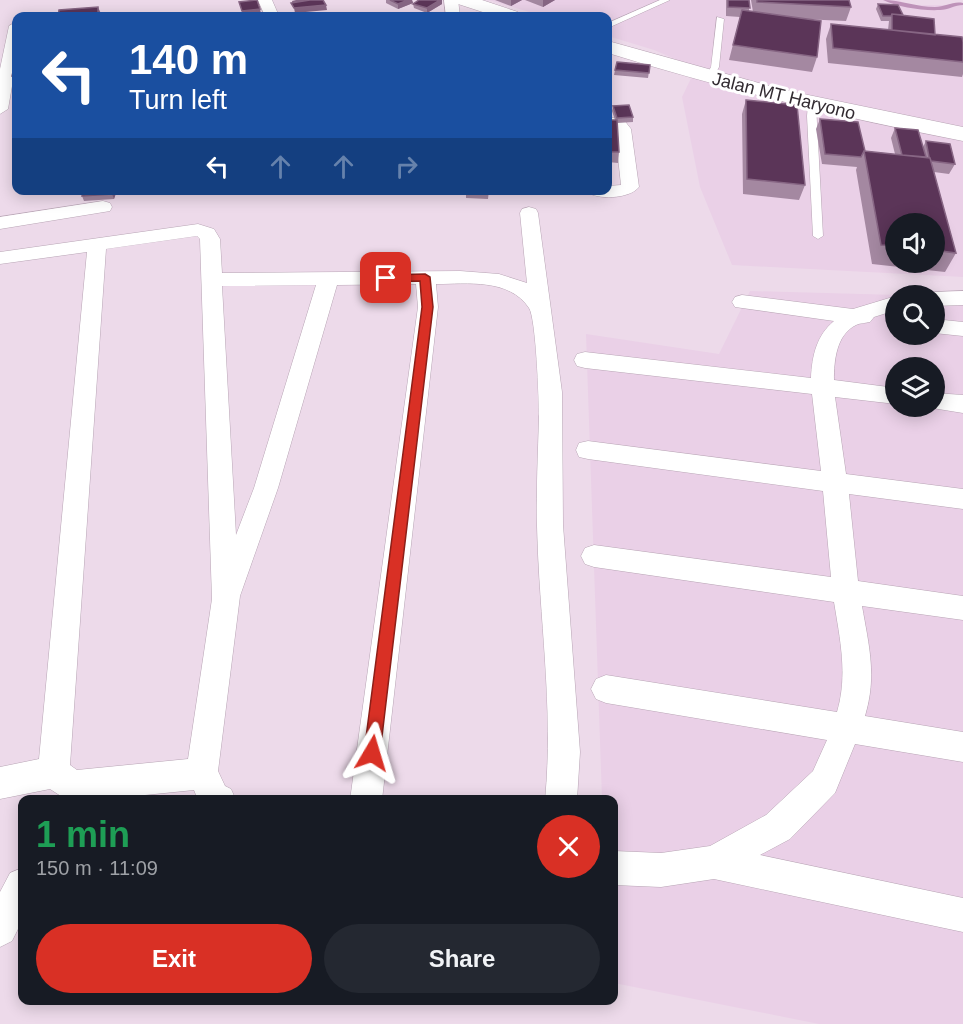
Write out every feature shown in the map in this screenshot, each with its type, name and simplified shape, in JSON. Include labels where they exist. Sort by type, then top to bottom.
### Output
[{"type":"main road","points":[[464,0],[500,12]]},
{"type":"main road","name":"Jalan MT Haryono","points":[[612,48],[709,78],[813,105],[963,134]]},
{"type":"street","points":[[0,111],[5,61],[12,39]]},
{"type":"street","points":[[612,123],[618,124],[623,129],[630,187],[620,192],[612,191]]},
{"type":"street","points":[[0,223],[103,207]]},
{"type":"street","points":[[529,213],[551,392],[550,525],[564,752],[561,795]]},
{"type":"street","points":[[0,258],[198,230],[207,232],[210,239],[226,599],[202,773],[213,795]]},
{"type":"street","points":[[64,786],[97,244]]},
{"type":"street","points":[[212,280],[425,277],[496,280],[514,284],[523,289],[540,307]]},
{"type":"street","points":[[367,795],[428,307],[425,277]]},
{"type":"street","points":[[226,599],[266,488],[328,280]]},
{"type":"street","points":[[945,299],[963,298]]},
{"type":"street","points":[[742,302],[885,320]]},
{"type":"street","points":[[618,868],[661,870],[714,862],[778,827],[824,782],[847,728],[857,693],[857,659],[846,592],[822,387],[823,362],[831,335],[853,316],[885,306]]},
{"type":"street","points":[[945,327],[963,329]]},
{"type":"street","points":[[585,360],[885,395]]},
{"type":"street","points":[[945,402],[963,404]]},
{"type":"street","points":[[588,450],[963,500]]},
{"type":"street","points":[[594,556],[963,608]]},
{"type":"street","points":[[606,689],[963,747]]},
{"type":"street","points":[[0,783],[64,786],[202,773]]},
{"type":"street","points":[[714,862],[963,915]]},
{"type":"street","points":[[0,929],[18,893]]},
{"type":"lane","points":[[612,24],[666,0]]},
{"type":"lane","points":[[709,78],[715,68],[720,19]]},
{"type":"lane","points":[[813,105],[811,116],[818,236]]},
{"type":"shaded area","points":[[489,0],[899,0],[907,5],[963,5],[963,277],[886,273],[945,273],[945,213],[885,213],[885,273],[732,265],[700,187],[682,97],[696,68],[654,50],[612,37],[612,12],[530,12]]},
{"type":"shaded area","points":[[750,291],[885,295],[885,345],[945,345],[945,296],[963,297],[963,1024],[819,1024],[618,984],[618,795],[602,795],[586,334],[719,354]]},
{"type":"building","points":[[257,0],[260,9],[242,11],[239,2]]},
{"type":"building","points":[[323,0],[326,5],[294,8],[291,3]]},
{"type":"building","points":[[390,0],[408,0],[398,4]]},
{"type":"building","points":[[419,0],[440,0],[427,8],[413,4]]},
{"type":"building","points":[[728,0],[749,0],[750,8],[728,7]]},
{"type":"building","points":[[757,0],[849,0],[851,7],[757,2]]},
{"type":"building","points":[[878,4],[898,5],[903,15],[883,16]]},
{"type":"building","points":[[98,7],[98,12],[59,12],[59,10]]},
{"type":"building","points":[[742,10],[821,21],[817,57],[733,45]]},
{"type":"building","points":[[892,14],[934,19],[935,35],[892,30]]},
{"type":"building","points":[[831,24],[962,37],[963,62],[833,48]]},
{"type":"building","points":[[617,62],[650,65],[649,73],[615,70]]},
{"type":"building","points":[[746,100],[797,105],[805,185],[747,179]]},
{"type":"building","points":[[629,105],[633,117],[617,118],[613,106]]},
{"type":"building","points":[[820,119],[858,122],[865,151],[861,157],[825,154]]},
{"type":"building","points":[[612,120],[617,120],[619,152],[612,152]]},
{"type":"building","points":[[895,128],[918,130],[926,157],[902,155]]},
{"type":"building","points":[[926,141],[950,144],[955,164],[931,161]]},
{"type":"building","points":[[864,151],[930,158],[956,253],[945,252],[945,213],[885,213],[885,245],[881,245]]},
{"type":"waterway","points":[[885,0],[932,9],[963,4]]},
{"type":"route","points":[[372,753],[428,307],[425,277],[386,278]]}]
